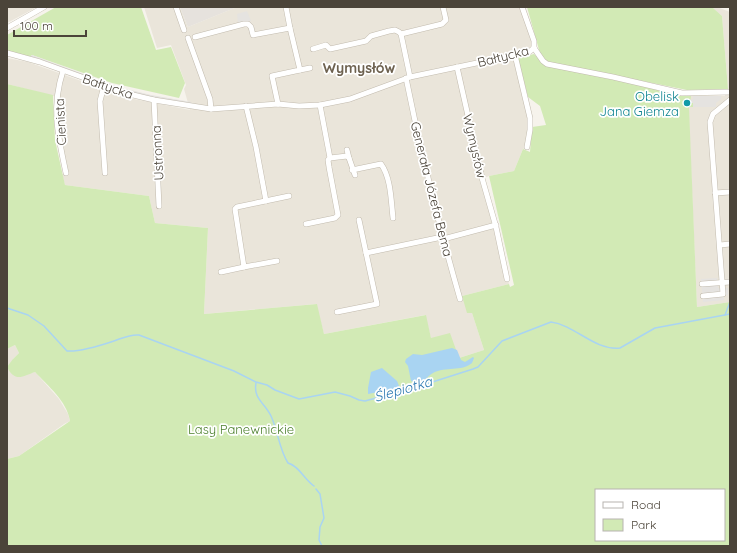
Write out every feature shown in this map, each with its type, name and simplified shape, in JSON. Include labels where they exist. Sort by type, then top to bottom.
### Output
[{"type":"street","points":[[7,28],[44,7]]},
{"type":"street","points":[[176,7],[184,30]]},
{"type":"street","points":[[286,7],[300,70]]},
{"type":"street","points":[[313,49],[326,45],[330,50],[366,41],[371,36],[389,31],[395,30],[400,34],[442,24],[446,20],[443,7]]},
{"type":"street","points":[[522,7],[534,41],[534,48]]},
{"type":"street","points":[[195,37],[244,24],[248,24],[251,27],[253,35],[290,28]]},
{"type":"street","name":"Generała Józefa Bema","points":[[400,34],[420,148],[442,237],[460,299]]},
{"type":"street","points":[[188,38],[210,99],[211,109]]},
{"type":"street","name":"Bałtycka","points":[[7,53],[34,60],[129,94],[154,100],[211,109],[278,104],[299,106],[320,105],[350,99],[408,78],[529,52],[534,48],[543,61],[548,64],[682,93],[730,93]]},
{"type":"street","points":[[515,55],[530,118],[530,130],[527,147]]},
{"type":"street","name":"Wymysłów","points":[[456,67],[482,178],[496,225],[507,279]]},
{"type":"street","points":[[278,104],[272,76],[310,68]]},
{"type":"street","name":"Cienista","points":[[63,71],[59,84],[56,108],[58,139],[66,173]]},
{"type":"street","points":[[104,86],[100,101],[105,173]]},
{"type":"street","name":"Ustronna","points":[[154,100],[159,206]]},
{"type":"street","points":[[703,296],[723,294],[710,122],[713,114],[730,100]]},
{"type":"street","points":[[306,224],[335,218],[338,215],[328,167],[328,160],[330,158],[320,105]]},
{"type":"street","points":[[246,106],[256,147],[266,201]]},
{"type":"street","points":[[347,150],[353,173],[381,164],[385,169],[393,218]]},
{"type":"street","points":[[330,158],[347,156],[349,158]]},
{"type":"street","points":[[715,193],[730,192]]},
{"type":"street","points":[[244,267],[235,209],[237,207],[289,196]]},
{"type":"street","points":[[337,312],[377,304],[359,220]]},
{"type":"street","points":[[366,253],[442,237],[447,238],[496,225]]},
{"type":"street","points":[[720,245],[730,244]]},
{"type":"street","points":[[221,272],[277,261]]},
{"type":"street","points":[[702,284],[730,282]]},
{"type":"shaded area","points":[[7,7],[37,7],[7,23]]},
{"type":"shaded area","points":[[144,7],[180,7],[188,27],[237,7],[522,7],[534,48],[515,55],[530,118],[527,147],[523,149],[514,171],[489,176],[482,179],[509,284],[462,296],[472,313],[484,350],[459,358],[431,338],[425,315],[324,334],[316,304],[204,314],[208,228],[155,223],[149,196],[65,185],[62,174],[66,173],[58,139],[57,97],[7,84],[7,58],[28,62],[129,98],[190,110],[184,89],[186,85],[171,45],[157,48]]},
{"type":"shaded area","points":[[180,7],[237,7],[188,27]]},
{"type":"shaded area","points":[[712,7],[717,7],[730,12],[730,89],[728,89],[722,16]]},
{"type":"shaded area","points":[[247,11],[251,21],[238,24],[237,14]]},
{"type":"shaded area","points":[[32,55],[122,88],[191,102],[192,105],[150,98],[121,90],[30,57]]},
{"type":"shaded area","points":[[725,92],[730,92],[730,302],[697,307],[688,96],[725,96]]},
{"type":"shaded area","points":[[693,96],[721,96],[721,99],[716,103],[716,107],[693,107],[693,103],[690,103],[690,100],[693,99]]},
{"type":"shaded area","points":[[717,278],[718,288],[728,288],[728,295],[724,295],[724,300],[703,302],[701,279]]},
{"type":"shaded area","points":[[15,345],[19,353],[13,359],[30,373],[35,372],[59,399],[68,414],[70,421],[19,456],[7,459],[7,349]]},
{"type":"green space","points":[[56,7],[141,7],[156,50],[171,47],[185,83],[179,98],[112,83],[32,55],[30,57],[7,51],[7,35]]},
{"type":"green space","points":[[527,7],[712,7],[722,16],[728,89],[687,90],[548,62],[541,57]]},
{"type":"green space","name":"Lasy Panewnickie","points":[[534,54],[546,66],[639,85],[679,96],[691,96],[690,103],[693,103],[693,107],[689,107],[697,307],[730,302],[730,546],[7,546],[7,459],[19,456],[70,421],[61,400],[35,372],[16,377],[7,367],[19,353],[15,345],[7,349],[7,84],[53,95],[55,140],[65,185],[149,196],[155,223],[208,228],[204,314],[317,304],[324,334],[426,315],[431,338],[450,333],[459,358],[484,350],[472,313],[467,313],[462,296],[509,284],[510,287],[514,285],[489,176],[514,171],[523,149],[530,152],[532,127],[546,125],[540,106],[528,97],[518,58]]},
{"type":"water","points":[[452,348],[457,350],[461,360],[465,362],[473,357],[472,363],[468,366],[438,371],[421,382],[411,381],[408,366],[405,362],[406,359],[413,354],[422,355]]},
{"type":"water","points":[[382,368],[397,381],[400,388],[368,394],[371,372]]},
{"type":"waterway","points":[[725,315],[730,302]]},
{"type":"waterway","name":"Ślepiotka","points":[[7,308],[28,315],[44,326],[67,351],[84,349],[130,336],[139,335],[234,371],[256,382],[267,385],[275,390],[299,399],[335,392],[365,401],[420,386],[478,367],[502,341],[551,322],[560,324],[602,346],[620,348],[655,328],[730,314]]},
{"type":"waterway","points":[[256,383],[256,393],[271,416],[285,458],[288,463],[295,467],[314,486]]},
{"type":"waterway","points":[[316,489],[320,494],[324,518],[320,527],[319,540],[322,546]]},
{"type":"place","name":"Obelisk Jana Giemza","points":[[687,103]]},
{"type":"district","name":"Wymysłów","points":[[359,68]]}]
